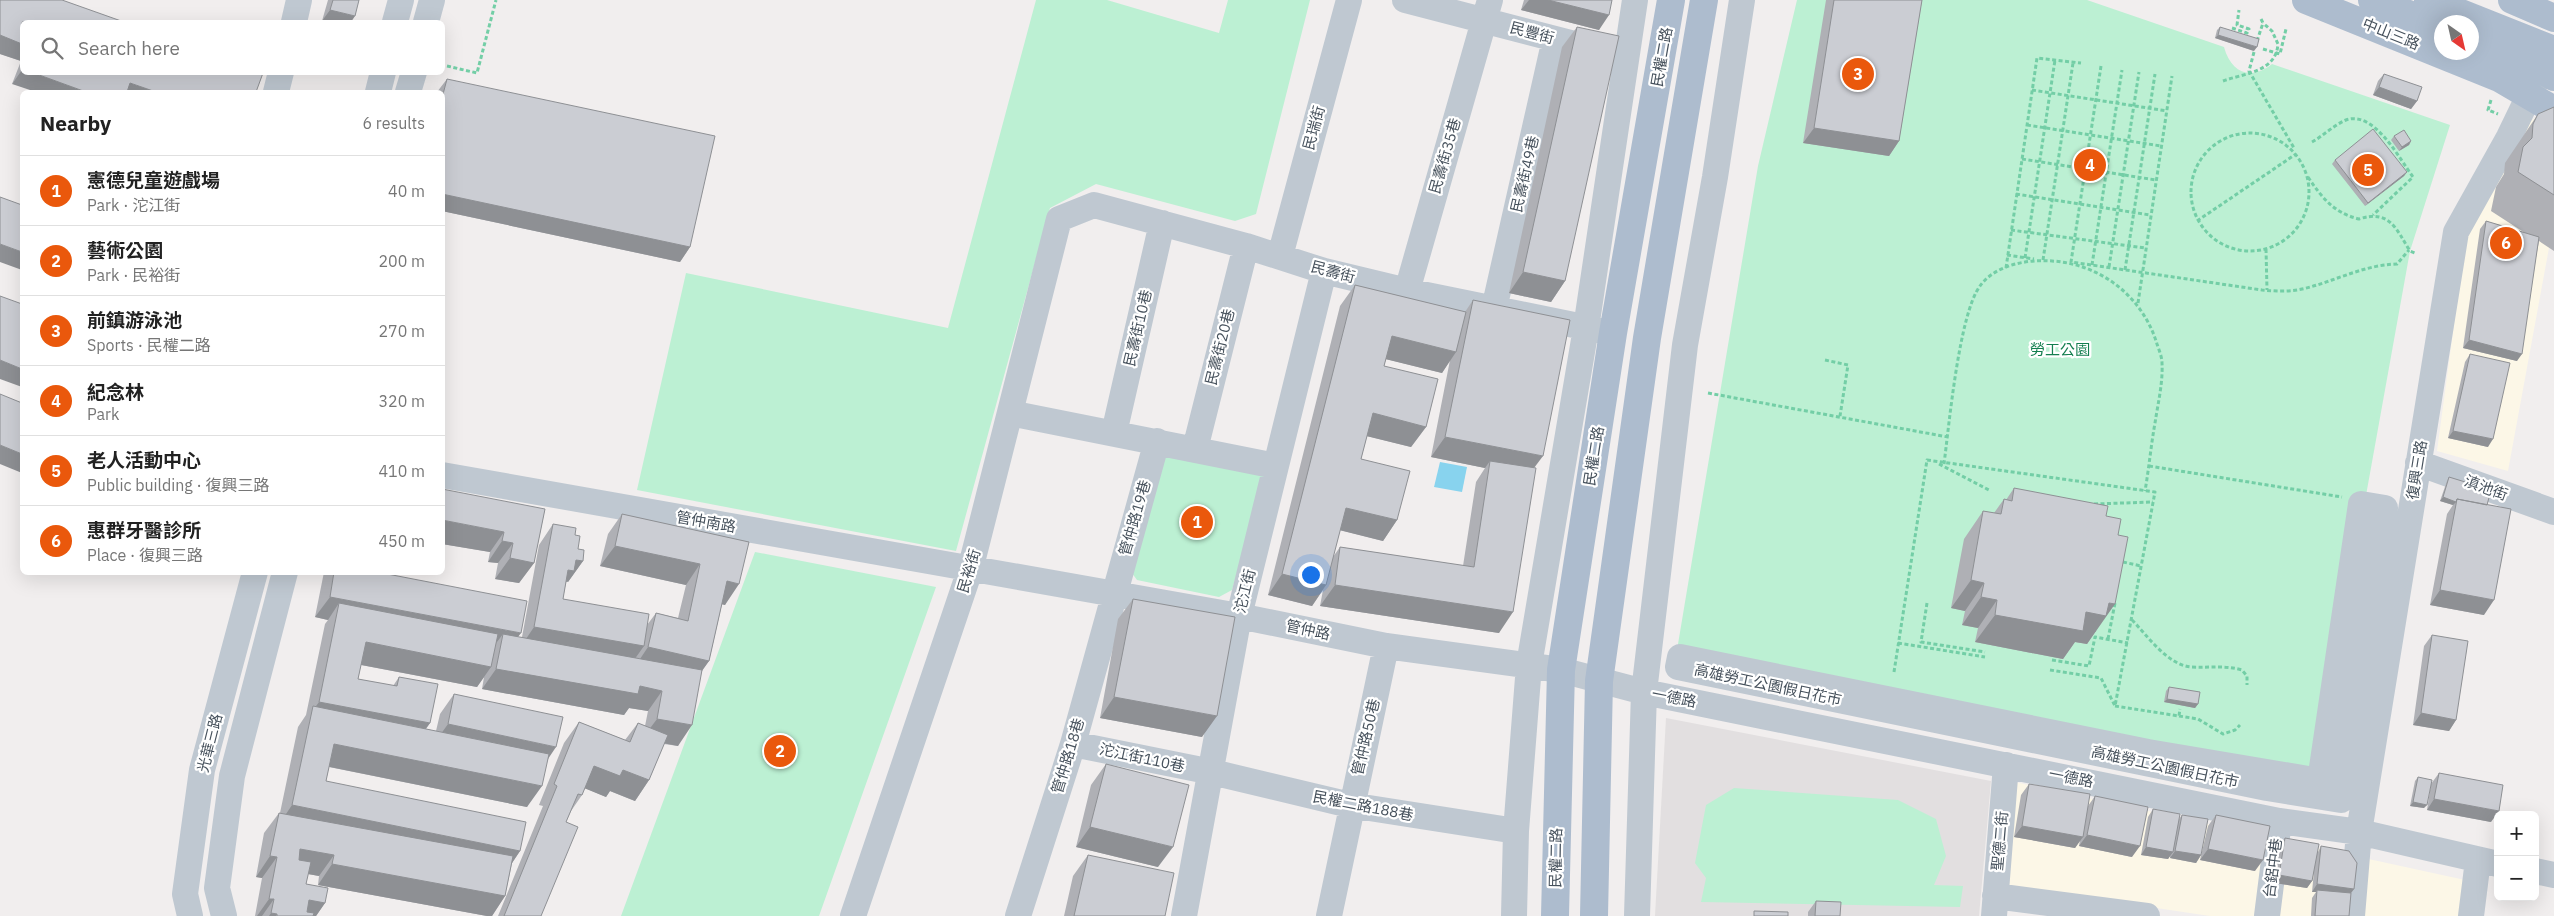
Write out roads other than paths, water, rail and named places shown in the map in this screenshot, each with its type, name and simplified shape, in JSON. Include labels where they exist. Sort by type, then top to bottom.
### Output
[{"type":"main road","name":"民權二路","points":[[1555,916],[1561,670],[1613,333],[1671,0]]},
{"type":"main road","name":"民權二路","points":[[1594,916],[1599,681],[1647,338],[1704,0]]},
{"type":"main road","name":"中山三路","points":[[2306,0],[2499,78],[2554,110]]},
{"type":"main road","name":"中山三路","points":[[2372,0],[2434,24]]},
{"type":"main road","points":[[2428,0],[2551,58]]},
{"type":"main road","points":[[2512,0],[2554,18]]},
{"type":"main road","points":[[2479,41],[2551,58]]},
{"type":"street","points":[[294,20],[299,0]]},
{"type":"street","points":[[396,20],[401,0]]},
{"type":"street","points":[[427,20],[432,0]]},
{"type":"street","name":"民瑞街","points":[[1280,256],[1349,0]]},
{"type":"street","name":"民豐街","points":[[1405,0],[1486,10],[1555,39],[1660,66]]},
{"type":"street","name":"民權二路","points":[[1514,916],[1516,831],[1529,665],[1586,328],[1636,0]]},
{"type":"street","points":[[1636,916],[1644,692],[1685,346],[1715,177],[1742,0]]},
{"type":"street","name":"民壽街35巷","points":[[1407,291],[1486,10]]},
{"type":"street","name":"民壽街49巷","points":[[1494,309],[1555,39]]},
{"type":"street","name":"復興三路","points":[[2352,916],[2359,832],[2456,232],[2551,58]]},
{"type":"street","points":[[276,90],[280,75]]},
{"type":"street","points":[[378,90],[381,75]]},
{"type":"street","points":[[409,90],[413,75]]},
{"type":"street","name":"民壽街","points":[[1059,219],[1094,205],[1246,246],[1324,270],[1407,291],[1613,333]]},
{"type":"street","name":"民裕街","points":[[853,916],[970,570],[1059,219]]},
{"type":"street","name":"民壽街10巷","points":[[1114,433],[1162,223]]},
{"type":"street","name":"民壽街20巷","points":[[1195,449],[1246,246]]},
{"type":"street","name":"沱江街","points":[[1184,916],[1212,772],[1239,616],[1324,270]]},
{"type":"street","points":[[1010,412],[1276,466]]},
{"type":"street","name":"管仲路19巷","points":[[1113,594],[1157,442]]},
{"type":"street","name":"滇池街","points":[[2418,463],[2554,512]]},
{"type":"street","name":"管仲南路","points":[[445,476],[970,570]]},
{"type":"street","name":"高雄勞工公園假日花市","points":[[2361,504],[2386,508],[2341,800],[2248,784],[1678,667],[1680,657],[2148,752],[2320,781],[2361,504]]},
{"type":"street","name":"管仲路","points":[[970,570],[1239,616],[1386,646],[1561,670],[1644,692]]},
{"type":"street","name":"光華三路","points":[[190,916],[185,894],[202,770],[254,575]]},
{"type":"street","name":"光華三路","points":[[224,916],[217,888],[232,776],[284,575]]},
{"type":"street","name":"管仲路18巷","points":[[1018,916],[1073,744],[1113,594]]},
{"type":"street","name":"管仲路50巷","points":[[1329,916],[1350,805],[1386,646]]},
{"type":"street","name":"一德路","points":[[1644,692],[2279,821],[2359,832],[2488,862]]},
{"type":"street","name":"沱江街110巷","points":[[1073,744],[1212,772]]},
{"type":"street","name":"聖德二街","points":[[1995,906],[2006,765]]},
{"type":"street","name":"民權二路188巷","points":[[1212,772],[1350,805],[1516,831]]},
{"type":"street","name":"台鋁中巷","points":[[2267,916],[2279,821]]},
{"type":"street","points":[[2471,916],[2488,862]]},
{"type":"street","points":[[2539,873],[2554,875]]},
{"type":"street","points":[[1995,906],[2147,916]]},
{"type":"water","points":[[1440,462],[1467,467],[1462,492],[1434,487]]},
{"type":"place","name":"前鎮游泳池","points":[[1858,74]]},
{"type":"place","name":"紀念林","points":[[2090,165]]},
{"type":"place","name":"老人活動中心","points":[[2368,170]]},
{"type":"place","name":"惠群牙醫診所","points":[[2506,243]]},
{"type":"place","name":"憲德兒童遊戲場","points":[[1197,522]]},
{"type":"place","name":"藝術公園","points":[[780,751]]},
{"type":"park label","name":"勞工公園","points":[[2060,350]]}]
